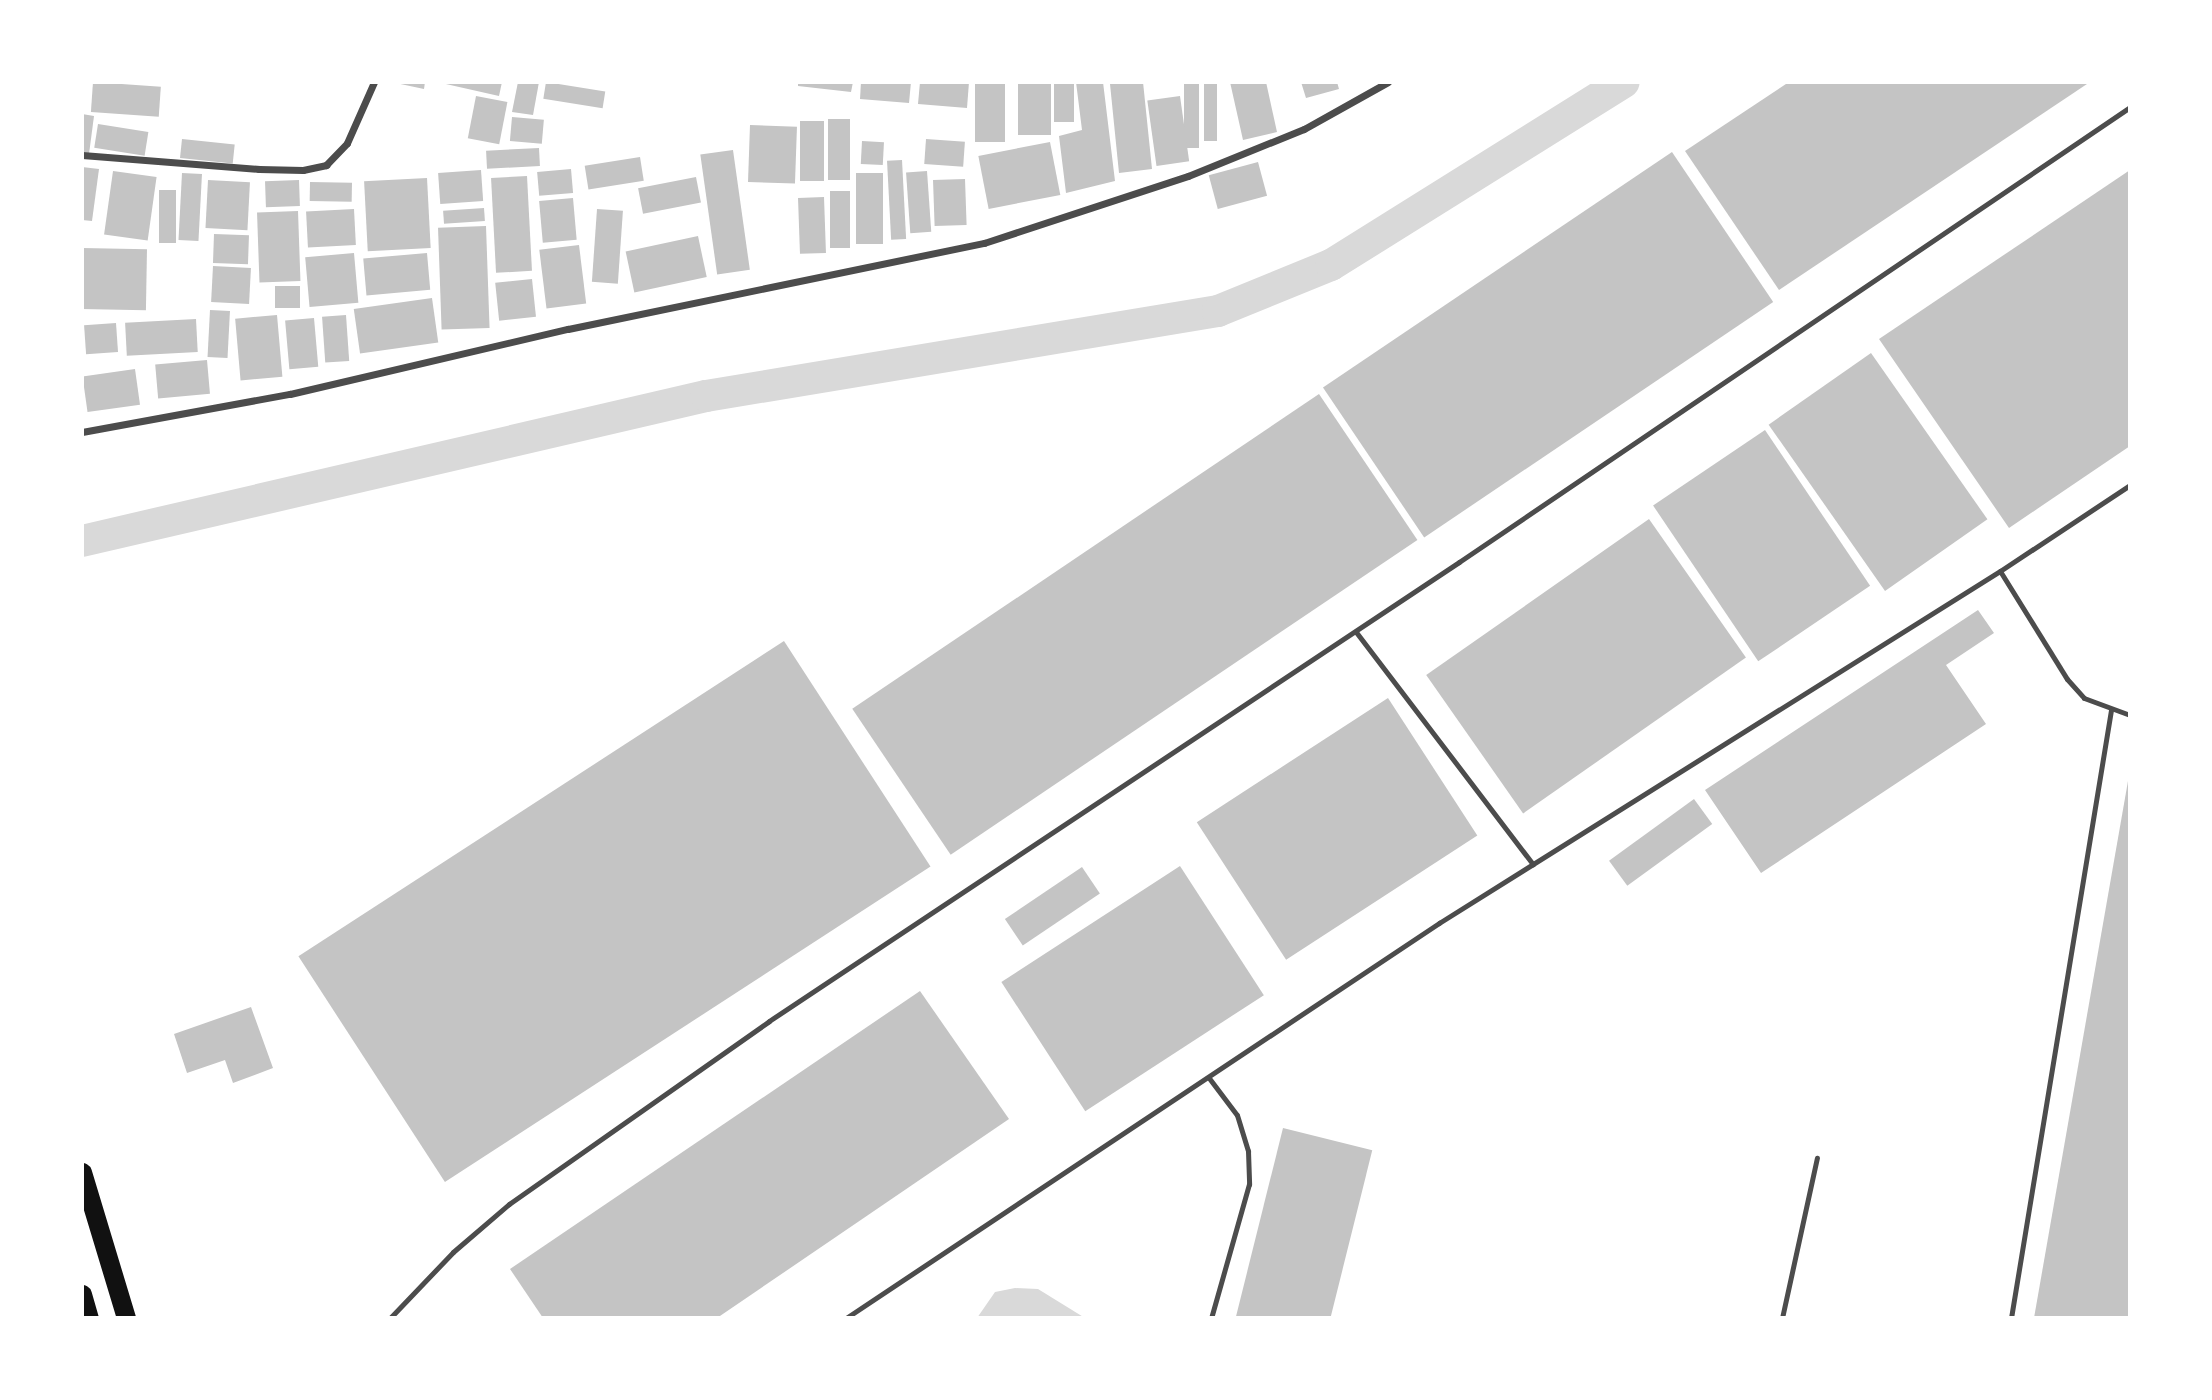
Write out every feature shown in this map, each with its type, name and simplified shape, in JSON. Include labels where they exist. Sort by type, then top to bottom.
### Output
[{"type":"highway","points":[[82,1172],[127,1318]]},
{"type":"highway","points":[[82,1294],[89,1318]]},
{"type":"street","points":[[82,155],[303,170],[326,164],[347,143],[374,82]]},
{"type":"street","points":[[82,432],[290,394],[568,328],[984,243],[1199,171],[1304,129],[1388,82]]},
{"type":"lane","points":[[390,1318],[453,1252],[509,1204],[769,1021],[1356,632],[2130,107]]},
{"type":"lane","points":[[846,1318],[1533,864],[2000,571],[2130,485]]},
{"type":"lane","points":[[2000,571],[2067,679],[2084,698],[2130,715]]},
{"type":"lane","points":[[1356,632],[1533,864]]},
{"type":"lane","points":[[2011,1318],[2111,710]]},
{"type":"lane","points":[[1209,1078],[1237,1115],[1248,1151],[1248,1184],[1211,1318]]},
{"type":"lane","points":[[1783,1318],[1817,1158]]},
{"type":"shaded area","points":[[1015,1288],[1038,1289],[1085,1318],[977,1318],[995,1292]]},
{"type":"building","points":[[93,82],[161,87],[159,117],[91,112]]},
{"type":"building","points":[[391,82],[425,82],[424,89]]},
{"type":"building","points":[[437,82],[502,82],[499,96]]},
{"type":"building","points":[[518,82],[539,82],[533,115],[512,112]]},
{"type":"building","points":[[546,82],[605,91],[603,108],[543,99]]},
{"type":"building","points":[[798,82],[853,82],[851,92],[798,86]]},
{"type":"building","points":[[861,82],[911,82],[909,103],[860,99]]},
{"type":"building","points":[[920,82],[969,82],[967,108],[918,104]]},
{"type":"building","points":[[975,82],[1005,82],[1005,142],[975,142]]},
{"type":"building","points":[[1018,82],[1051,82],[1051,135],[1018,135]]},
{"type":"building","points":[[1054,82],[1074,82],[1074,122],[1054,122]]},
{"type":"building","points":[[1076,82],[1103,82],[1115,181],[1066,193],[1059,136],[1082,130]]},
{"type":"building","points":[[1143,82],[1152,169],[1119,173],[1110,84]]},
{"type":"building","points":[[1184,82],[1199,82],[1199,148],[1184,148]]},
{"type":"building","points":[[1204,82],[1217,82],[1217,141],[1204,141]]},
{"type":"building","points":[[1230,82],[1266,82],[1277,132],[1243,140]]},
{"type":"building","points":[[1301,82],[1337,82],[1339,89],[1306,98]]},
{"type":"building","points":[[1789,82],[2090,82],[1779,290],[1685,151]]},
{"type":"building","points":[[476,96],[507,102],[499,144],[468,138]]},
{"type":"building","points":[[1180,96],[1189,161],[1157,166],[1147,101]]},
{"type":"building","points":[[82,114],[94,116],[89,154],[82,153]]},
{"type":"building","points":[[512,117],[544,120],[542,144],[510,141]]},
{"type":"building","points":[[828,119],[850,119],[850,180],[828,180]]},
{"type":"building","points":[[800,121],[824,121],[824,181],[800,181]]},
{"type":"building","points":[[98,124],[148,132],[145,156],[94,148]]},
{"type":"building","points":[[750,125],[797,127],[795,184],[748,182]]},
{"type":"building","points":[[182,139],[235,145],[233,163],[180,158]]},
{"type":"building","points":[[926,139],[965,142],[963,167],[924,164]]},
{"type":"building","points":[[862,141],[884,142],[883,165],[861,164]]},
{"type":"building","points":[[1050,142],[1060,195],[989,209],[978,156]]},
{"type":"building","points":[[539,148],[540,166],[487,169],[486,151]]},
{"type":"building","points":[[733,150],[750,270],[717,274],[700,155]]},
{"type":"building","points":[[1672,152],[1773,302],[1424,537],[1323,387]]},
{"type":"building","points":[[640,157],[644,181],[588,189],[585,166]]},
{"type":"building","points":[[902,160],[906,239],[891,240],[887,161]]},
{"type":"building","points":[[1258,162],[1267,196],[1218,209],[1209,175]]},
{"type":"building","points":[[82,167],[99,169],[92,221],[82,220]]},
{"type":"building","points":[[571,169],[573,193],[539,196],[537,172]]},
{"type":"building","points":[[481,170],[483,201],[440,204],[438,173]]},
{"type":"building","points":[[2130,170],[2130,446],[2009,528],[1879,339]]},
{"type":"building","points":[[113,171],[157,177],[148,241],[104,234]]},
{"type":"building","points":[[927,171],[931,232],[910,233],[906,172]]},
{"type":"building","points":[[182,173],[202,174],[198,241],[178,240]]},
{"type":"building","points":[[856,173],[883,173],[883,244],[856,244]]},
{"type":"building","points":[[527,176],[532,271],[496,273],[491,178]]},
{"type":"building","points":[[696,177],[701,203],[643,214],[638,188]]},
{"type":"building","points":[[427,178],[431,248],[368,251],[364,181]]},
{"type":"building","points":[[965,179],[967,225],[935,226],[933,180]]},
{"type":"building","points":[[208,180],[250,182],[247,230],[205,228]]},
{"type":"building","points":[[299,180],[300,206],[266,207],[265,181]]},
{"type":"building","points":[[310,182],[352,183],[352,202],[310,201]]},
{"type":"building","points":[[159,190],[176,190],[176,243],[159,243]]},
{"type":"building","points":[[830,191],[850,191],[850,248],[830,248]]},
{"type":"building","points":[[824,197],[826,253],[800,254],[798,198]]},
{"type":"building","points":[[573,198],[577,240],[543,243],[539,201]]},
{"type":"building","points":[[484,208],[485,221],[444,224],[443,211]]},
{"type":"building","points":[[354,209],[356,245],[308,247],[306,212]]},
{"type":"building","points":[[597,209],[623,211],[618,284],[592,282]]},
{"type":"building","points":[[298,211],[300,281],[259,282],[257,212]]},
{"type":"building","points":[[486,226],[490,328],[442,330],[438,228]]},
{"type":"building","points":[[214,234],[249,235],[248,264],[213,263]]},
{"type":"building","points":[[698,236],[707,277],[634,292],[626,251]]},
{"type":"building","points":[[579,245],[586,304],[546,308],[539,250]]},
{"type":"building","points":[[82,248],[147,249],[146,310],[82,309]]},
{"type":"building","points":[[354,253],[358,303],[310,307],[305,257]]},
{"type":"building","points":[[427,253],[430,290],[366,295],[363,259]]},
{"type":"building","points":[[213,266],[251,268],[249,304],[211,302]]},
{"type":"building","points":[[532,279],[536,317],[499,321],[495,283]]},
{"type":"building","points":[[275,286],[300,286],[300,308],[275,308]]},
{"type":"building","points":[[432,298],[438,343],[360,354],[354,309]]},
{"type":"building","points":[[210,310],[230,311],[228,358],[208,357]]},
{"type":"building","points":[[277,315],[282,377],[241,380],[235,319]]},
{"type":"building","points":[[346,315],[349,361],[325,363],[322,317]]},
{"type":"building","points":[[314,318],[318,367],[289,369],[285,321]]},
{"type":"building","points":[[196,319],[198,352],[127,356],[125,323]]},
{"type":"building","points":[[116,323],[118,352],[86,354],[84,325]]},
{"type":"building","points":[[1871,353],[1987,519],[1885,591],[1769,425]]},
{"type":"building","points":[[207,360],[210,394],[158,398],[155,365]]},
{"type":"building","points":[[135,369],[140,405],[88,412],[83,376]]},
{"type":"building","points":[[1319,394],[1417,540],[951,855],[852,709]]},
{"type":"building","points":[[1765,430],[1870,586],[1758,661],[1653,505]]},
{"type":"building","points":[[1649,519],[1746,657],[1523,813],[1426,675]]},
{"type":"building","points":[[1978,610],[1994,633],[1946,665],[1986,724],[1761,873],[1705,790]]},
{"type":"building","points":[[784,641],[931,867],[445,1182],[298,956]]},
{"type":"building","points":[[1388,698],[1477,836],[1286,960],[1197,822]]},
{"type":"building","points":[[2128,781],[2130,1318],[2034,1318]]},
{"type":"building","points":[[1694,799],[1712,824],[1627,886],[1609,861]]},
{"type":"building","points":[[1180,866],[1264,995],[1085,1111],[1001,982]]},
{"type":"building","points":[[1082,867],[1100,894],[1023,946],[1005,919]]},
{"type":"building","points":[[920,991],[1009,1119],[717,1318],[543,1318],[510,1269]]},
{"type":"building","points":[[251,1007],[273,1068],[233,1083],[225,1060],[187,1073],[174,1034]]},
{"type":"building","points":[[1283,1128],[1372,1150],[1330,1318],[1236,1318]]},
{"type":"waterway","points":[[82,541],[706,396],[1218,311],[1331,265],[1624,82]]}]
